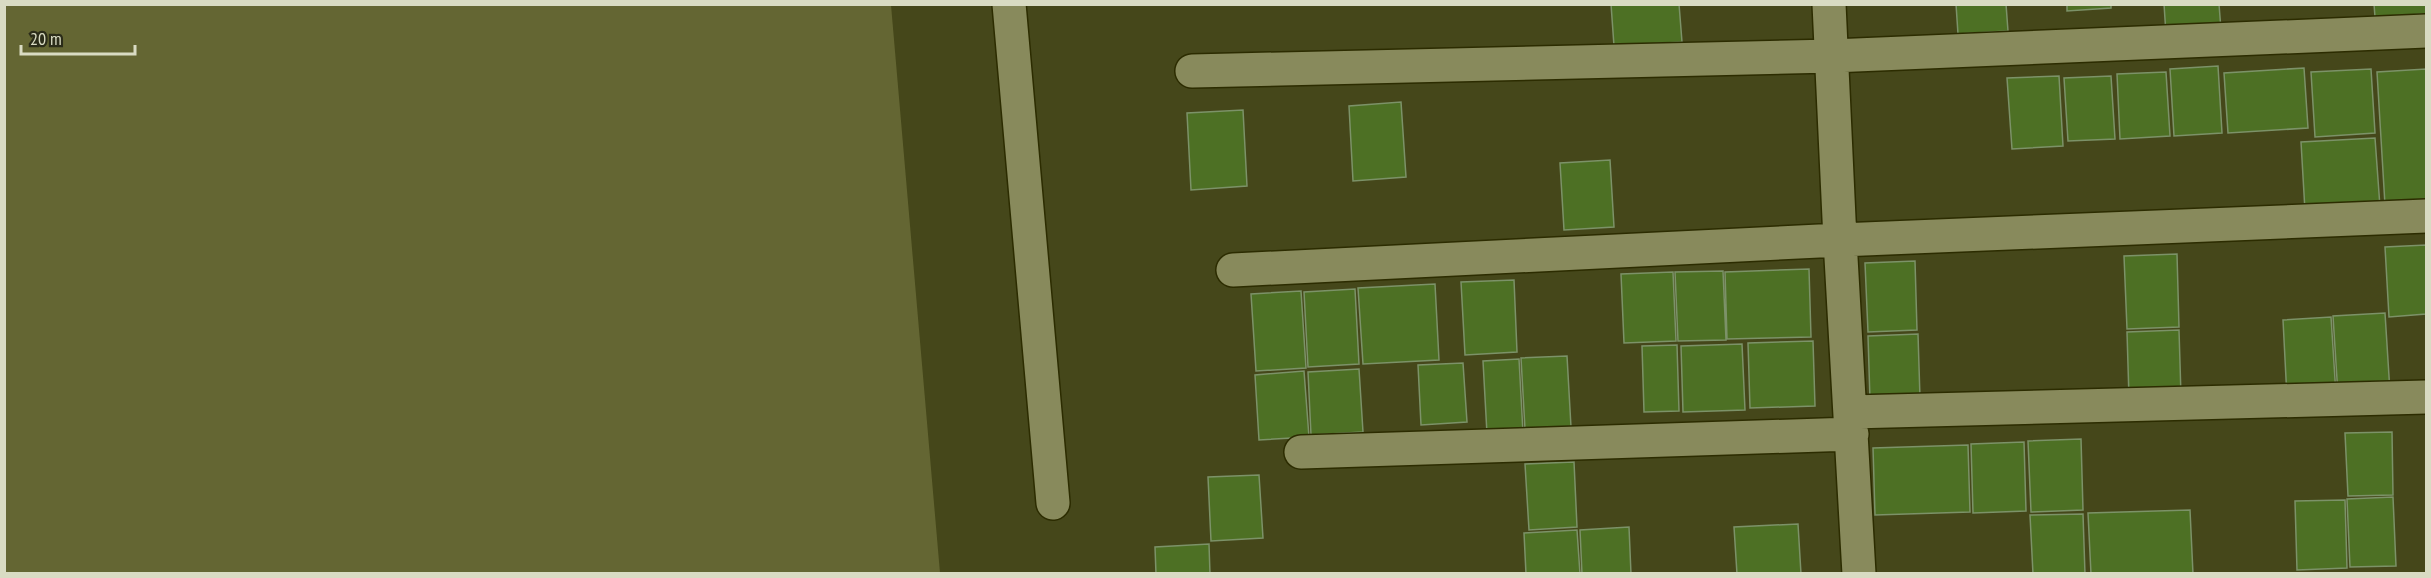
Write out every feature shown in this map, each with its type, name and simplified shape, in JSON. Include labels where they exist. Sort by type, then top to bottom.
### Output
[{"type":"street","points":[[1009,4],[1053,503]]},
{"type":"street","points":[[1829,4],[1859,573]]},
{"type":"street","points":[[1192,71],[1832,56],[2427,31]]},
{"type":"street","points":[[1233,270],[1840,240],[2427,216]]},
{"type":"street","points":[[1301,452],[1851,423],[2427,397]]},
{"type":"green space","points":[[4,5],[891,5],[940,573],[5,573]]},
{"type":"building","points":[[1611,4],[1679,4],[1682,42],[1614,46]]},
{"type":"building","points":[[1956,4],[2006,4],[2008,31],[1958,34]]},
{"type":"building","points":[[2067,4],[2111,4],[2111,8],[2067,11]]},
{"type":"building","points":[[2164,4],[2219,4],[2221,30],[2166,34]]},
{"type":"building","points":[[2374,4],[2426,4],[2426,14],[2375,17]]},
{"type":"building","points":[[2218,66],[2222,133],[2174,136],[2170,69]]},
{"type":"building","points":[[2304,68],[2308,128],[2228,133],[2224,73]]},
{"type":"building","points":[[2371,69],[2375,133],[2315,137],[2311,72]]},
{"type":"building","points":[[2426,69],[2426,203],[2385,205],[2377,72]]},
{"type":"building","points":[[2166,72],[2170,136],[2120,139],[2117,74]]},
{"type":"building","points":[[2059,76],[2063,146],[2012,149],[2007,78]]},
{"type":"building","points":[[2111,76],[2115,139],[2068,141],[2064,78]]},
{"type":"building","points":[[1401,102],[1406,177],[1353,181],[1349,106]]},
{"type":"building","points":[[1243,110],[1247,186],[1191,190],[1187,113]]},
{"type":"building","points":[[2375,138],[2380,207],[2305,211],[2301,142]]},
{"type":"building","points":[[1610,160],[1614,227],[1564,230],[1560,163]]},
{"type":"building","points":[[2426,245],[2426,314],[2389,317],[2385,247]]},
{"type":"building","points":[[2177,254],[2179,327],[2127,329],[2124,256]]},
{"type":"building","points":[[1915,261],[1917,330],[1868,332],[1865,263]]},
{"type":"building","points":[[1809,269],[1811,337],[1727,339],[1725,272]]},
{"type":"building","points":[[1723,271],[1726,340],[1678,341],[1675,272]]},
{"type":"building","points":[[1673,272],[1676,341],[1624,343],[1621,274]]},
{"type":"building","points":[[1514,280],[1517,352],[1465,355],[1461,282]]},
{"type":"building","points":[[1435,284],[1439,360],[1363,364],[1358,288]]},
{"type":"building","points":[[1355,289],[1359,364],[1308,367],[1304,292]]},
{"type":"building","points":[[1301,291],[1306,368],[1256,371],[1251,294]]},
{"type":"building","points":[[2385,313],[2390,392],[2338,395],[2333,316]]},
{"type":"building","points":[[2331,317],[2336,395],[2287,398],[2283,320]]},
{"type":"building","points":[[2179,330],[2181,396],[2129,398],[2127,332]]},
{"type":"building","points":[[1918,334],[1920,398],[1870,400],[1868,336]]},
{"type":"building","points":[[1813,341],[1815,406],[1750,408],[1748,343]]},
{"type":"building","points":[[1742,344],[1745,410],[1683,412],[1681,346]]},
{"type":"building","points":[[1677,345],[1679,411],[1644,412],[1642,346]]},
{"type":"building","points":[[1567,356],[1571,427],[1525,429],[1521,358]]},
{"type":"building","points":[[1519,359],[1523,433],[1487,434],[1483,361]]},
{"type":"building","points":[[1463,363],[1467,422],[1421,425],[1418,365]]},
{"type":"building","points":[[1359,369],[1363,432],[1311,435],[1308,372]]},
{"type":"building","points":[[1304,371],[1309,437],[1259,440],[1255,375]]},
{"type":"building","points":[[2392,432],[2393,495],[2348,496],[2345,433]]},
{"type":"building","points":[[2081,439],[2083,510],[2031,512],[2028,441]]},
{"type":"building","points":[[2024,442],[2026,511],[1973,513],[1971,444]]},
{"type":"building","points":[[1968,445],[1970,512],[1875,515],[1873,448]]},
{"type":"building","points":[[1574,462],[1577,527],[1529,530],[1525,464]]},
{"type":"building","points":[[1259,475],[1263,538],[1211,541],[1208,477]]},
{"type":"building","points":[[2393,497],[2396,566],[2350,567],[2347,499]]},
{"type":"building","points":[[2345,500],[2347,568],[2297,570],[2295,501]]},
{"type":"building","points":[[2190,510],[2193,574],[2091,574],[2088,513]]},
{"type":"building","points":[[2083,514],[2085,574],[2033,574],[2030,515]]},
{"type":"building","points":[[1798,524],[1801,574],[1737,574],[1734,527]]},
{"type":"building","points":[[1629,527],[1631,574],[1582,574],[1580,530]]},
{"type":"building","points":[[1577,530],[1580,574],[1526,574],[1524,533]]},
{"type":"building","points":[[1209,544],[1210,574],[1156,574],[1155,547]]}]
